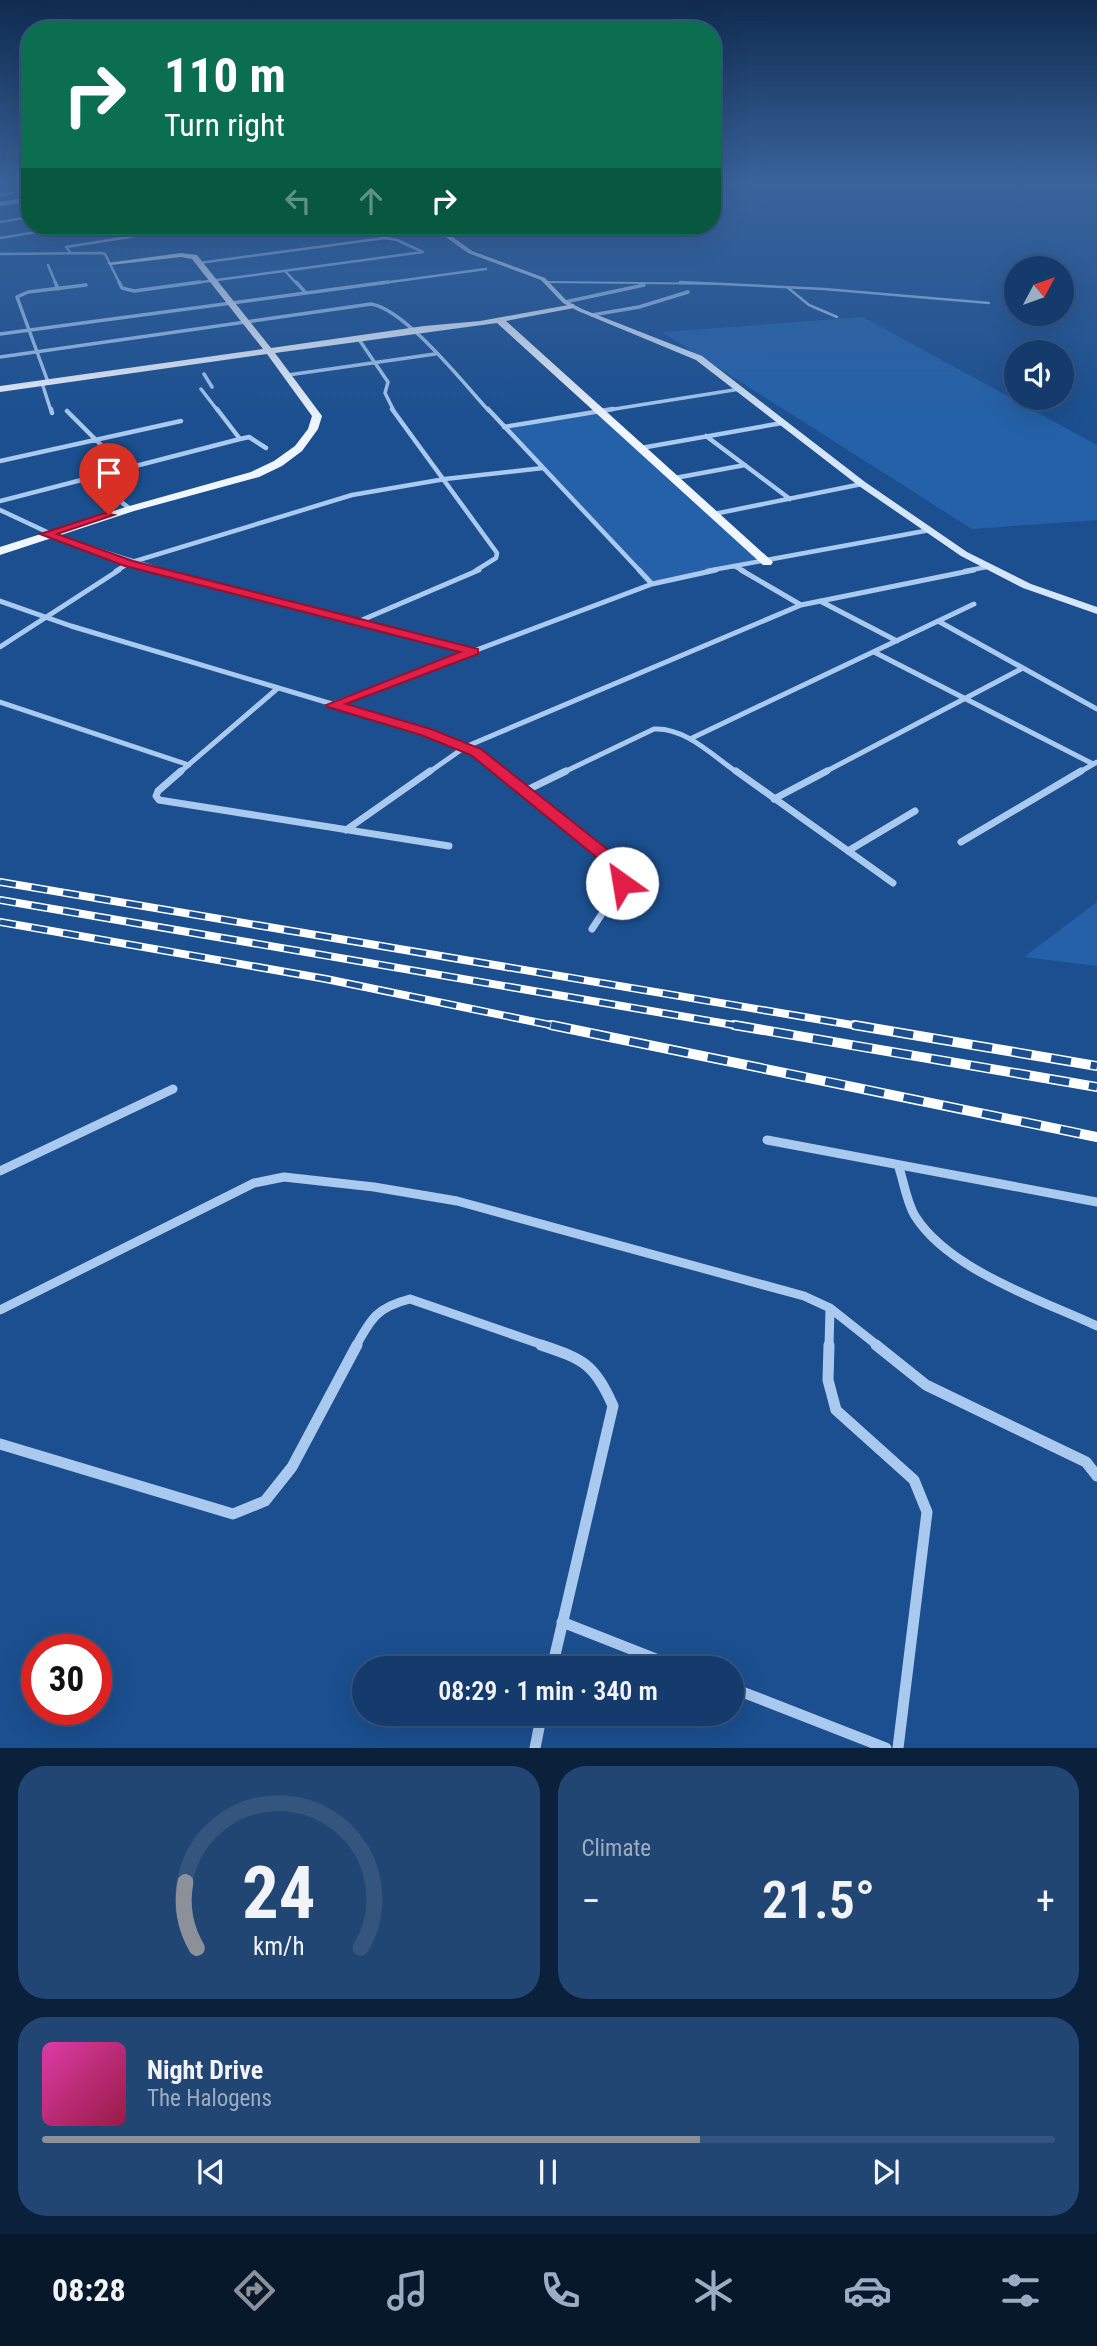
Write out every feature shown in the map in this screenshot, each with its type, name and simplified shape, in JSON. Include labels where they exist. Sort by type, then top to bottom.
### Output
[{"type":"main road","points":[[0,551],[46,534],[271,468],[300,449],[315,430],[317,416],[199,264]]},
{"type":"main road","points":[[0,389],[413,330],[500,321],[568,304]]},
{"type":"main road","points":[[500,321],[767,562]]},
{"type":"street","points":[[111,264],[125,290],[344,264]]},
{"type":"street","points":[[500,264],[548,282],[568,304],[699,358],[862,484],[987,567],[1062,600],[1097,611]]},
{"type":"street","points":[[48,265],[58,289]]},
{"type":"street","points":[[0,334],[486,269]]},
{"type":"street","points":[[286,272],[306,293]]},
{"type":"street","points":[[52,413],[36,352],[17,297],[28,292],[86,285]]},
{"type":"street","points":[[568,304],[644,285]]},
{"type":"street","points":[[592,315],[657,303],[688,292]]},
{"type":"street","points":[[0,357],[371,304],[384,306],[413,330],[652,584]]},
{"type":"street","points":[[358,338],[388,382],[385,393],[392,408],[497,553],[496,558],[485,567],[362,621]]},
{"type":"street","points":[[288,375],[435,354]]},
{"type":"street","points":[[204,374],[212,387]]},
{"type":"street","points":[[201,389],[240,439]]},
{"type":"street","points":[[504,427],[740,389]]},
{"type":"street","points":[[67,411],[126,470]]},
{"type":"street","points":[[0,461],[181,421]]},
{"type":"street","points":[[640,448],[782,423]]},
{"type":"street","points":[[706,436],[790,499]]},
{"type":"street","points":[[0,502],[249,437],[266,448]]},
{"type":"street","points":[[675,478],[744,465]]},
{"type":"street","points":[[0,648],[129,563],[328,501],[445,479],[543,468]]},
{"type":"street","points":[[92,478],[130,509]]},
{"type":"street","points":[[714,514],[862,484]]},
{"type":"street","points":[[0,510],[46,534],[129,563],[473,651]]},
{"type":"street","points":[[333,705],[652,584],[930,530]]},
{"type":"street","points":[[736,567],[801,605]]},
{"type":"street","points":[[346,830],[465,747],[801,605],[987,567]]},
{"type":"street","points":[[0,601],[44,617],[426,732],[476,752],[612,861],[621,874],[622,883],[592,929]]},
{"type":"street","points":[[819,601],[897,641]]},
{"type":"street","points":[[690,739],[974,604]]},
{"type":"street","points":[[938,621],[1097,709]]},
{"type":"street","points":[[874,652],[1095,763]]},
{"type":"street","points":[[774,799],[1023,668]]},
{"type":"street","points":[[278,688],[158,791],[156,796],[159,800],[449,846]]},
{"type":"street","points":[[0,702],[188,765]]},
{"type":"street","points":[[525,791],[654,729],[669,728],[690,739],[893,883]]},
{"type":"street","points":[[961,842],[1095,763]]},
{"type":"street","points":[[848,851],[915,811]]},
{"type":"street","points":[[0,1171],[173,1089]]},
{"type":"street","points":[[768,1140],[1097,1202]]},
{"type":"street","points":[[898,1165],[914,1214],[933,1239],[962,1261],[1097,1326]]},
{"type":"street","points":[[0,1310],[254,1183],[284,1177],[374,1188],[457,1201],[804,1296],[830,1308],[926,1385],[1086,1462],[1097,1476]]},
{"type":"street","points":[[0,1444],[233,1514],[265,1501],[292,1467],[371,1319],[390,1304],[410,1299],[579,1358],[602,1380],[613,1406],[555,1656]]},
{"type":"street","points":[[830,1308],[828,1380],[836,1410],[914,1480],[927,1511],[898,1748]]},
{"type":"street","points":[[562,1622],[648,1656]]},
{"type":"street","points":[[744,1693],[868,1744],[886,1748]]},
{"type":"street","points":[[535,1748],[539,1726]]},
{"type":"lane","points":[[548,282],[615,281],[850,289],[989,303]]},
{"type":"lane","points":[[787,287],[809,305],[837,317]]},
{"type":"shaded area","points":[[863,317],[1004,394],[1004,410],[1033,410],[1097,445],[1097,520],[972,529],[662,332]]},
{"type":"shaded area","points":[[601,411],[767,562],[652,584],[504,427]]},
{"type":"shaded area","points":[[1097,902],[1097,966],[1024,957]]},
{"type":"railway","points":[[0,882],[864,1027]]},
{"type":"railway","points":[[0,900],[745,1027]]},
{"type":"railway","points":[[0,922],[326,979],[560,1027]]},
{"type":"railway","points":[[551,1025],[1097,1137]]},
{"type":"railway","points":[[734,1025],[1097,1087]]},
{"type":"railway","points":[[854,1025],[1097,1066]]},
{"type":"route","points":[[109,515],[46,534],[129,563],[473,651],[333,705],[426,732],[476,752],[612,861],[621,874],[622,883]]}]
